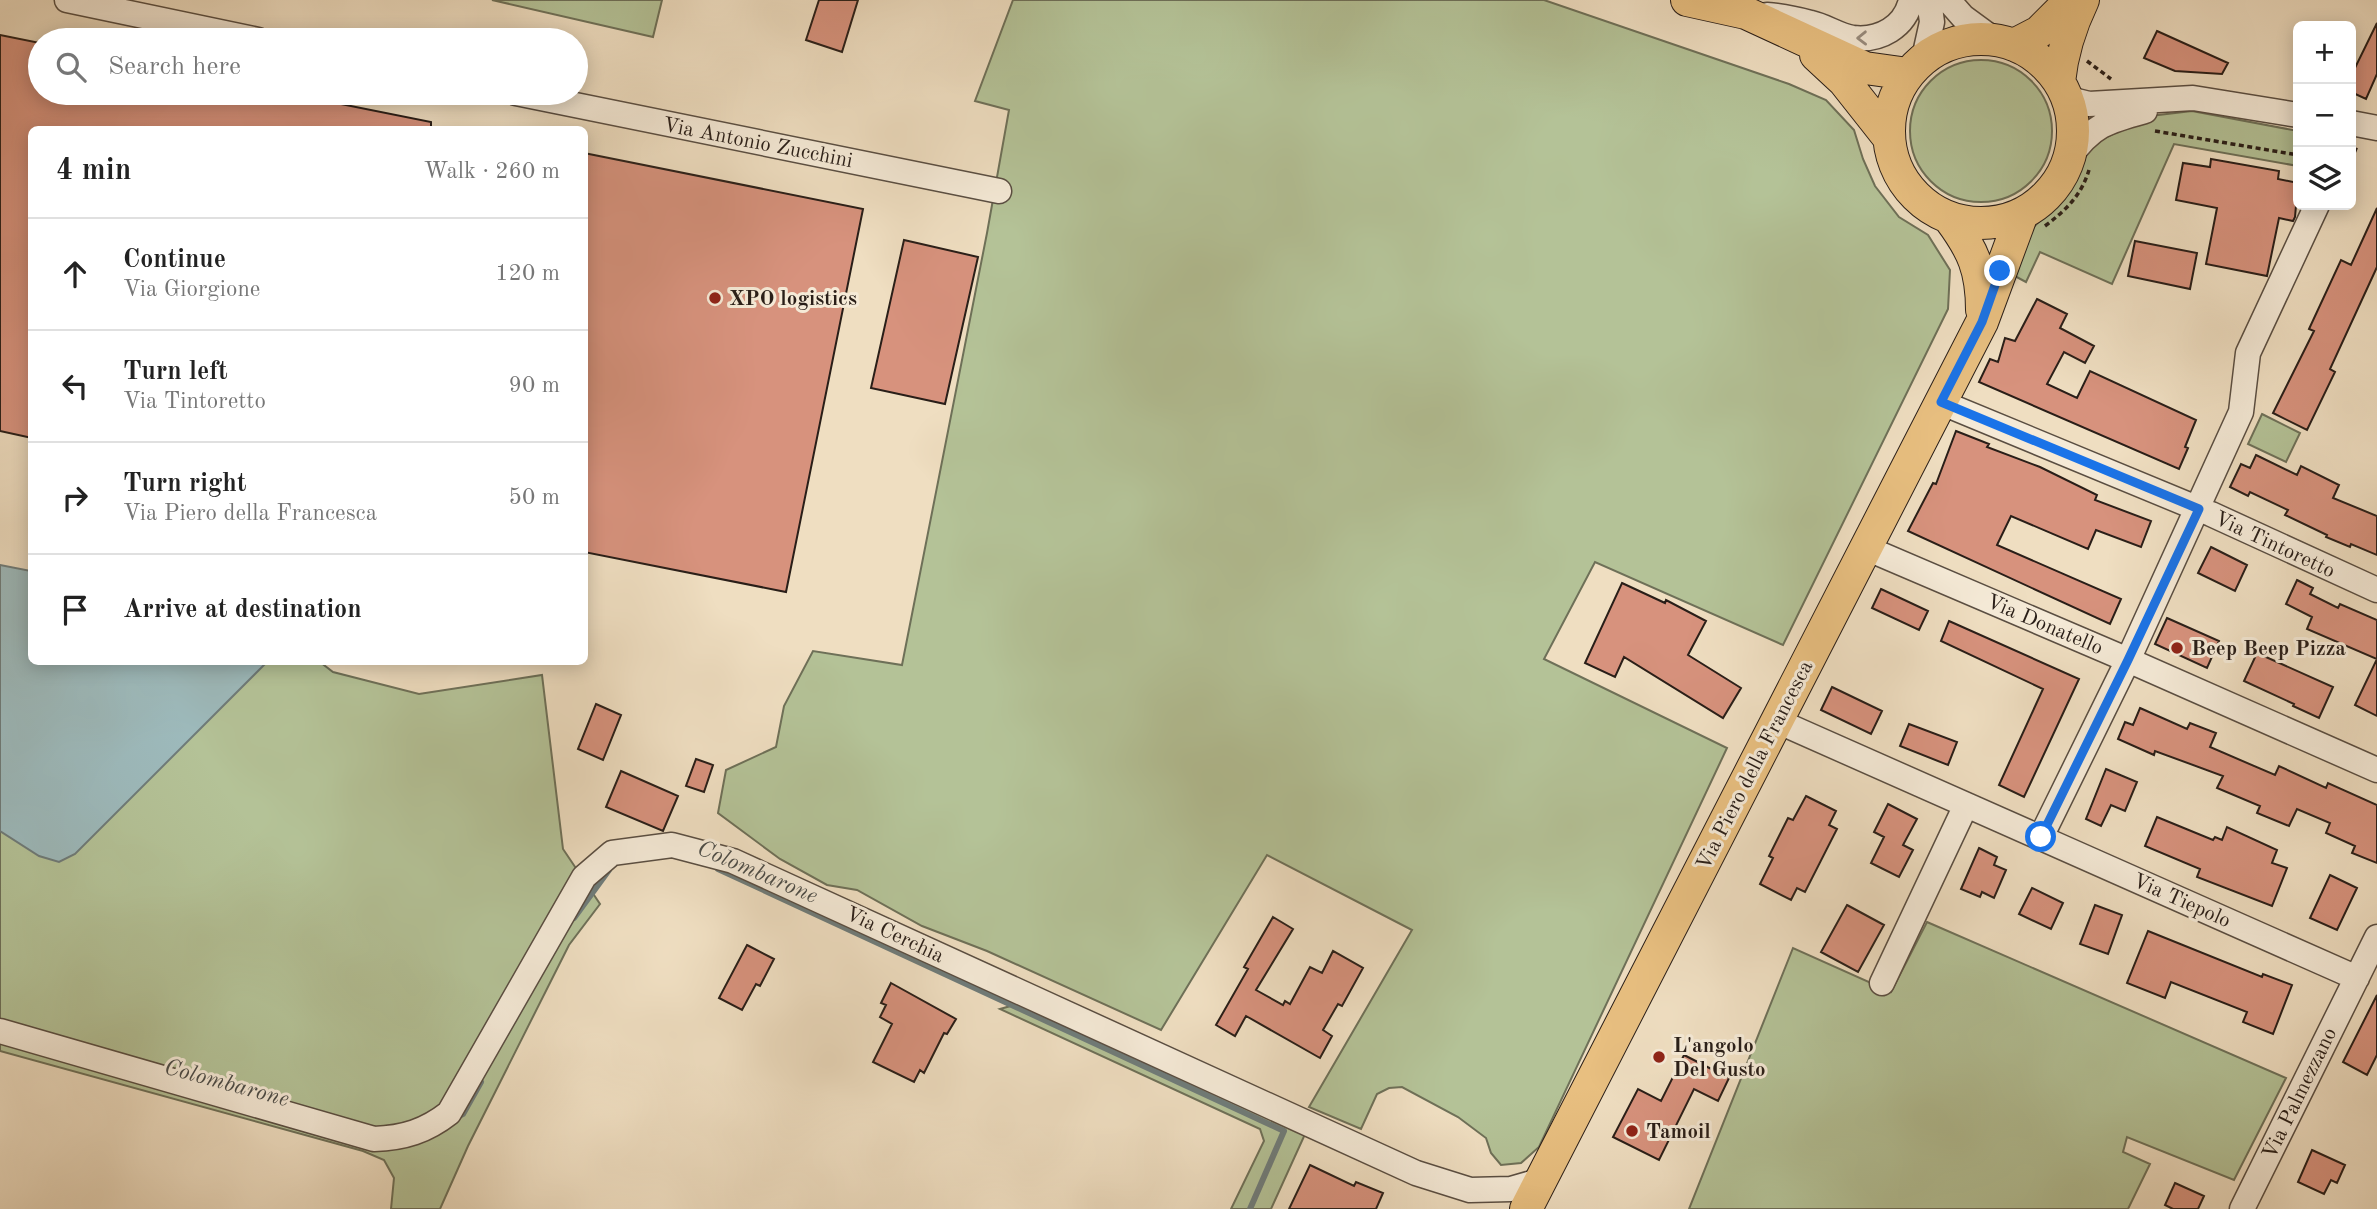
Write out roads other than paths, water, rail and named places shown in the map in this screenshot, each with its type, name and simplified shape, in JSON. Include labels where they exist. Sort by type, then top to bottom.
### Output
[{"type":"main road","points":[[1687,0],[1746,13],[1865,68],[1916,66]]},
{"type":"main road","points":[[2003,42],[2046,66],[2062,88],[2071,112],[2073,140],[2080,161],[2065,170],[2029,224],[1963,222],[1958,230],[1909,190],[1894,162],[1889,138],[1890,115],[1895,96],[1916,66],[1944,46],[1969,39],[2003,42],[2039,32],[2071,0]]},
{"type":"main road","points":[[2062,88],[2062,57],[2083,0]]},
{"type":"main road","points":[[1794,35],[1844,80],[1889,138]]},
{"type":"main road","name":"Via Piero della Francesca","points":[[1527,1209],[2007,278],[2029,224]]},
{"type":"main road","name":"Via Piero della Francesca","points":[[1958,230],[1974,257],[1982,287],[1982,322]]},
{"type":"street","points":[[67,0],[201,28]]},
{"type":"street","points":[[1746,13],[1781,16],[1813,23],[1850,38],[1874,38],[1890,32],[1909,11],[1912,0]]},
{"type":"street","points":[[1916,66],[1932,22],[1929,0]]},
{"type":"street","points":[[1948,0],[1963,17],[2003,42]]},
{"type":"street","points":[[2062,88],[2073,100],[2089,104],[2193,98],[2293,114]]},
{"type":"street","points":[[2080,161],[2082,139],[2098,127],[2193,98]]},
{"type":"street","name":"Via Antonio Zucchini","points":[[575,105],[999,191]]},
{"type":"street","points":[[2041,837],[2199,509],[2241,412],[2248,353],[2315,210]]},
{"type":"street","points":[[1958,230],[1984,249],[2007,278]]},
{"type":"street","name":"Via Tintoretto","points":[[1941,402],[2199,509],[2377,590]]},
{"type":"street","name":"Via Donatello","points":[[1866,548],[2377,770]]},
{"type":"street","name":"Via Tiepolo","points":[[1777,721],[2357,978]]},
{"type":"street","points":[[1882,984],[1966,805]]},
{"type":"street","name":"Via Cerchia","points":[[0,1031],[374,1139],[415,1133],[432,1126],[450,1113],[584,877],[612,852],[672,845],[733,860],[1416,1173],[1470,1190],[1511,1189],[1542,1180]]},
{"type":"street","points":[[2357,978],[2377,937]]},
{"type":"street","name":"Via Palmezzano","points":[[2242,1209],[2357,978]]},
{"type":"water","points":[[0,565],[28,570],[28,665],[264,665],[75,854],[59,862],[39,856],[0,831]]},
{"type":"waterway","name":"Colombarone","points":[[718,869],[1284,1131],[1250,1209]]},
{"type":"waterway","name":"Colombarone","points":[[574,918],[609,870]]},
{"type":"waterway","name":"Colombarone","points":[[456,1118],[463,1114],[481,1082]]},
{"type":"place","name":"XPO logistics","points":[[715,298]]},
{"type":"place","name":"Beep Beep Pizza","points":[[2177,648]]},
{"type":"place","name":"L'angolo Del Gusto","points":[[1659,1057]]},
{"type":"place","name":"Tamoil","points":[[1632,1131]]}]
